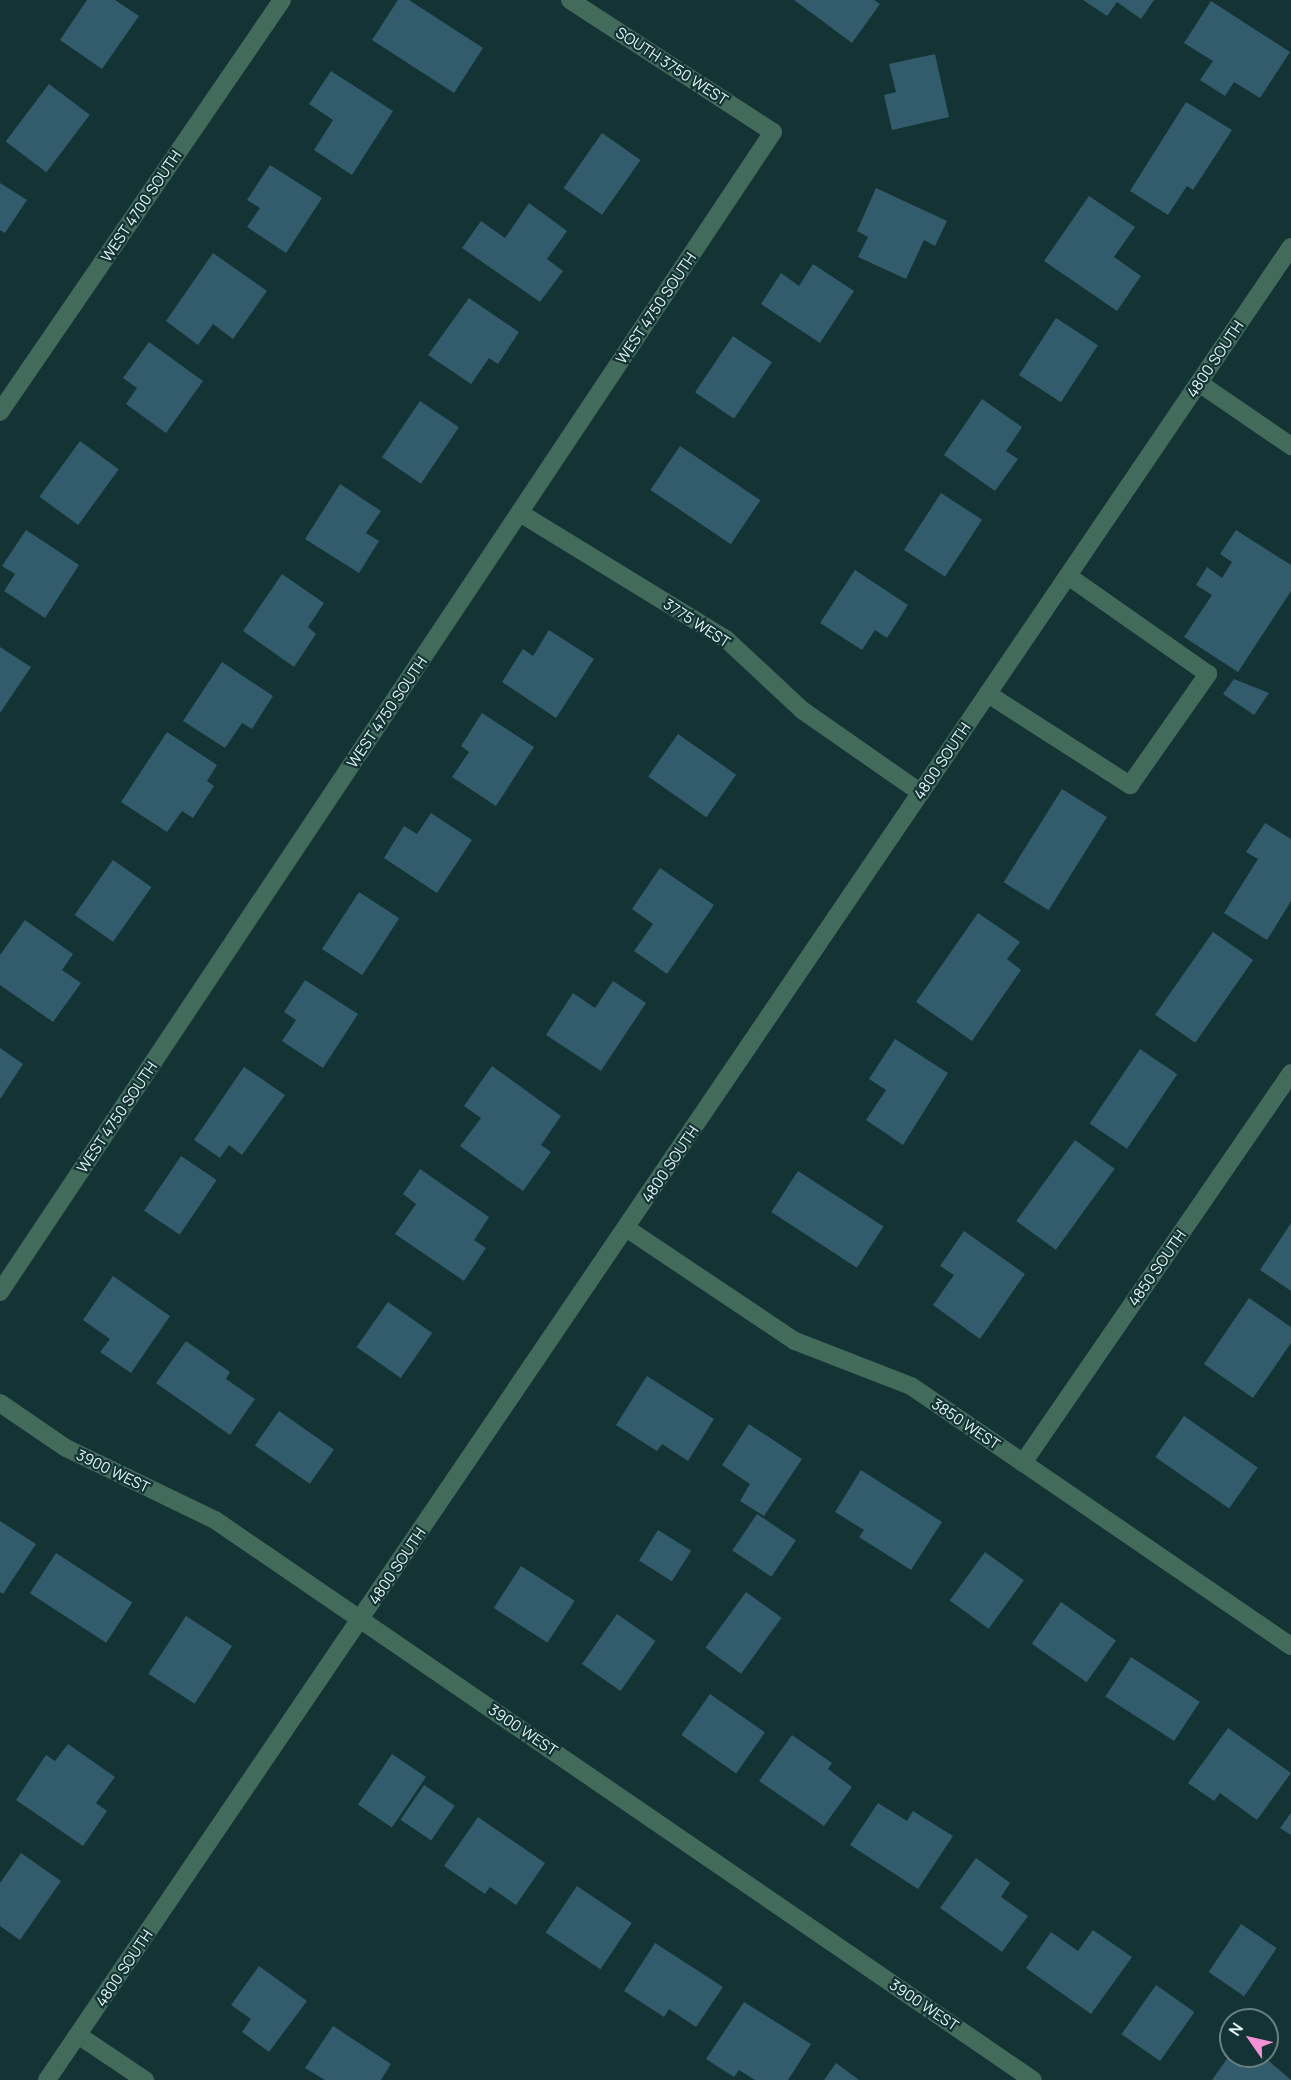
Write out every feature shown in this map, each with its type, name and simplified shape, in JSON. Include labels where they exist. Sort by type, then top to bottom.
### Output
[{"type":"street","name":"WEST 4700 SOUTH","points":[[0,412],[282,0]]},
{"type":"street","name":"SOUTH 3750 WEST","points":[[570,0],[773,132]]},
{"type":"street","name":"WEST 4750 SOUTH","points":[[0,1292],[773,132]]},
{"type":"street","name":"4800 SOUTH","points":[[47,2080],[1291,247]]},
{"type":"street","points":[[1199,383],[1291,446]]},
{"type":"street","name":"3775 WEST","points":[[520,513],[727,640],[802,710],[921,793]]},
{"type":"street","points":[[988,694],[1130,785],[1208,674],[1068,576]]},
{"type":"street","name":"4850 SOUTH","points":[[1023,1463],[1291,1073]]},
{"type":"street","name":"3850 WEST","points":[[626,1228],[795,1341],[911,1386],[1291,1646]]},
{"type":"street","name":"3900 WEST","points":[[0,1403],[66,1448],[215,1520],[1033,2080]]},
{"type":"street","points":[[78,2035],[145,2080]]},
{"type":"building","points":[[87,0],[115,0],[139,16],[102,69],[60,40]]},
{"type":"building","points":[[398,0],[409,0],[483,48],[454,93],[372,40]]},
{"type":"building","points":[[794,0],[874,0],[880,4],[852,43]]},
{"type":"building","points":[[1083,0],[1154,0],[1141,19],[1117,2],[1107,16]]},
{"type":"building","points":[[1211,1],[1290,52],[1260,98],[1234,82],[1225,96],[1200,80],[1213,61],[1184,43]]},
{"type":"building","points":[[935,54],[949,117],[892,130],[884,95],[896,92],[889,64]]},
{"type":"building","points":[[331,71],[393,111],[352,175],[314,150],[333,120],[309,104]]},
{"type":"building","points":[[49,84],[90,115],[46,172],[6,142]]},
{"type":"building","points":[[1186,102],[1232,130],[1193,190],[1187,186],[1168,215],[1130,191]]},
{"type":"building","points":[[602,133],[641,160],[602,215],[564,188]]},
{"type":"building","points":[[270,165],[322,198],[286,253],[247,227],[260,208],[247,200]]},
{"type":"building","points":[[0,183],[27,200],[5,233],[0,230]]},
{"type":"building","points":[[876,188],[947,221],[935,246],[924,240],[906,279],[858,257],[868,237],[857,231]]},
{"type":"building","points":[[1089,196],[1135,227],[1114,257],[1141,276],[1117,311],[1044,261]]},
{"type":"building","points":[[529,203],[567,231],[547,259],[563,271],[540,302],[462,248],[481,221],[505,238]]},
{"type":"building","points":[[213,253],[267,291],[233,339],[213,324],[198,345],[166,321]]},
{"type":"building","points":[[813,264],[854,291],[820,343],[761,304],[781,273],[799,286]]},
{"type":"building","points":[[469,298],[519,332],[498,364],[489,358],[471,384],[428,355]]},
{"type":"building","points":[[1056,318],[1098,345],[1061,402],[1019,375]]},
{"type":"building","points":[[733,336],[772,362],[734,419],[695,392]]},
{"type":"building","points":[[149,342],[203,381],[166,433],[126,404],[137,388],[123,378]]},
{"type":"building","points":[[982,399],[1022,427],[1006,451],[1018,459],[995,491],[944,455]]},
{"type":"building","points":[[420,401],[459,427],[421,484],[382,457]]},
{"type":"building","points":[[80,441],[119,469],[78,525],[39,497]]},
{"type":"building","points":[[680,446],[760,500],[731,544],[650,490]]},
{"type":"building","points":[[340,484],[381,511],[366,533],[379,541],[359,573],[305,539]]},
{"type":"building","points":[[941,493],[982,520],[945,577],[904,550]]},
{"type":"building","points":[[26,530],[79,565],[45,618],[4,591],[15,574],[2,566]]},
{"type":"building","points":[[1236,530],[1291,565],[1291,591],[1238,672],[1184,637],[1212,595],[1196,585],[1207,567],[1222,578],[1232,562],[1220,554]]},
{"type":"building","points":[[855,570],[908,605],[887,638],[875,630],[862,650],[820,623]]},
{"type":"building","points":[[282,574],[324,603],[308,627],[316,634],[294,667],[243,631]]},
{"type":"building","points":[[549,630],[594,659],[556,718],[502,682],[523,649],[533,656]]},
{"type":"building","points":[[0,647],[31,667],[0,713]]},
{"type":"building","points":[[222,662],[273,696],[252,729],[242,723],[225,748],[183,721]]},
{"type":"building","points":[[1234,679],[1269,693],[1254,715],[1223,694]]},
{"type":"building","points":[[482,713],[534,747],[496,806],[452,777],[469,752],[461,746]]},
{"type":"building","points":[[167,732],[217,765],[207,781],[214,786],[193,818],[182,811],[167,832],[121,802]]},
{"type":"building","points":[[678,734],[736,775],[706,817],[648,777]]},
{"type":"building","points":[[1062,789],[1107,817],[1049,910],[1004,882]]},
{"type":"building","points":[[431,813],[472,840],[437,893],[384,858],[404,826],[417,834]]},
{"type":"building","points":[[1265,823],[1291,839],[1291,901],[1267,940],[1224,913],[1258,859],[1246,852]]},
{"type":"building","points":[[113,860],[152,887],[113,942],[75,915]]},
{"type":"building","points":[[660,868],[714,905],[667,974],[634,951],[653,924],[632,909]]},
{"type":"building","points":[[359,892],[399,918],[362,975],[322,949]]},
{"type":"building","points":[[978,913],[1020,942],[1007,959],[1021,970],[972,1041],[916,1002]]},
{"type":"building","points":[[25,920],[73,954],[62,970],[81,983],[53,1022],[0,985],[0,955]]},
{"type":"building","points":[[1213,932],[1253,960],[1195,1043],[1155,1015]]},
{"type":"building","points":[[305,980],[358,1014],[323,1068],[282,1041],[296,1020],[284,1012]]},
{"type":"building","points":[[613,981],[646,1003],[601,1071],[546,1035],[573,993],[595,1008]]},
{"type":"building","points":[[895,1039],[948,1073],[903,1145],[866,1120],[886,1090],[869,1079]]},
{"type":"building","points":[[0,1048],[23,1064],[0,1099]]},
{"type":"building","points":[[1140,1049],[1177,1074],[1127,1149],[1090,1124]]},
{"type":"building","points":[[492,1066],[561,1116],[541,1145],[551,1152],[523,1191],[460,1146],[481,1118],[464,1106]]},
{"type":"building","points":[[244,1067],[285,1095],[242,1155],[229,1145],[220,1158],[194,1140]]},
{"type":"building","points":[[1075,1140],[1115,1169],[1056,1250],[1016,1221]]},
{"type":"building","points":[[181,1156],[217,1180],[180,1235],[144,1211]]},
{"type":"building","points":[[420,1169],[489,1217],[474,1240],[486,1248],[464,1281],[395,1234],[416,1204],[403,1194]]},
{"type":"building","points":[[798,1171],[884,1227],[857,1268],[771,1212]]},
{"type":"building","points":[[1291,1223],[1291,1291],[1260,1270]]},
{"type":"building","points":[[964,1231],[1025,1274],[980,1339],[933,1305],[954,1275],[940,1266]]},
{"type":"building","points":[[113,1276],[170,1316],[131,1373],[100,1352],[110,1339],[83,1320]]},
{"type":"building","points":[[1249,1298],[1291,1327],[1291,1343],[1253,1398],[1204,1364]]},
{"type":"building","points":[[388,1302],[432,1333],[401,1378],[356,1347]]},
{"type":"building","points":[[186,1341],[230,1372],[226,1379],[255,1399],[230,1435],[156,1383]]},
{"type":"building","points":[[647,1376],[714,1419],[688,1461],[662,1444],[657,1451],[616,1425]]},
{"type":"building","points":[[279,1411],[334,1449],[310,1484],[255,1445]]},
{"type":"building","points":[[1184,1416],[1258,1468],[1229,1509],[1155,1457]]},
{"type":"building","points":[[749,1424],[802,1459],[764,1516],[740,1501],[750,1484],[722,1465]]},
{"type":"building","points":[[861,1470],[942,1522],[911,1570],[859,1537],[864,1530],[835,1512]]},
{"type":"building","points":[[757,1514],[796,1540],[771,1577],[732,1550]]},
{"type":"building","points":[[0,1521],[36,1544],[3,1594],[0,1592]]},
{"type":"building","points":[[658,1530],[691,1551],[672,1581],[639,1561]]},
{"type":"building","points":[[985,1552],[1024,1580],[989,1629],[950,1601]]},
{"type":"building","points":[[56,1553],[132,1603],[106,1643],[30,1593]]},
{"type":"building","points":[[521,1566],[575,1601],[547,1643],[494,1608]]},
{"type":"building","points":[[746,1592],[782,1618],[741,1674],[705,1648]]},
{"type":"building","points":[[1061,1602],[1116,1640],[1087,1682],[1032,1644]]},
{"type":"building","points":[[617,1614],[656,1641],[621,1691],[582,1664]]},
{"type":"building","points":[[186,1616],[232,1646],[195,1704],[148,1674]]},
{"type":"building","points":[[1131,1657],[1200,1702],[1174,1741],[1105,1696]]},
{"type":"building","points":[[710,1694],[765,1732],[736,1773],[681,1735]]},
{"type":"building","points":[[1228,1728],[1291,1773],[1257,1820],[1220,1793],[1214,1801],[1188,1783]]},
{"type":"building","points":[[792,1735],[832,1763],[828,1769],[852,1787],[824,1826],[759,1781]]},
{"type":"building","points":[[68,1744],[115,1777],[96,1803],[107,1811],[83,1846],[16,1800],[46,1755],[55,1761]]},
{"type":"building","points":[[392,1754],[426,1777],[392,1827],[358,1805]]},
{"type":"building","points":[[424,1785],[455,1806],[431,1841],[401,1820]]},
{"type":"building","points":[[878,1803],[907,1821],[913,1811],[953,1836],[918,1889],[850,1845]]},
{"type":"building","points":[[1291,1813],[1291,1835],[1280,1828]]},
{"type":"building","points":[[478,1817],[545,1863],[516,1905],[490,1887],[485,1894],[444,1866]]},
{"type":"building","points":[[21,1853],[61,1881],[20,1940],[0,1926],[0,1883]]},
{"type":"building","points":[[976,1858],[1010,1883],[1001,1897],[1028,1916],[1002,1952],[940,1908]]},
{"type":"building","points":[[577,1886],[632,1923],[600,1969],[546,1932]]},
{"type":"building","points":[[1241,1924],[1277,1948],[1244,1996],[1209,1972]]},
{"type":"building","points":[[1093,1930],[1132,1957],[1091,2014],[1026,1968],[1051,1932],[1078,1951]]},
{"type":"building","points":[[655,1943],[723,1987],[696,2027],[669,2009],[664,2017],[624,1991]]},
{"type":"building","points":[[259,1966],[307,2001],[269,2052],[242,2032],[251,2019],[231,2005]]},
{"type":"building","points":[[1156,1985],[1195,2012],[1160,2061],[1122,2034]]},
{"type":"building","points":[[744,2002],[811,2044],[788,2080],[755,2080],[739,2070],[734,2077],[706,2059]]},
{"type":"building","points":[[333,2026],[391,2064],[381,2080],[325,2080],[305,2068]]},
{"type":"building","points":[[836,2063],[859,2080],[824,2080]]},
{"type":"building","points":[[1220,2068],[1277,2068],[1291,2080],[1212,2080]]}]
